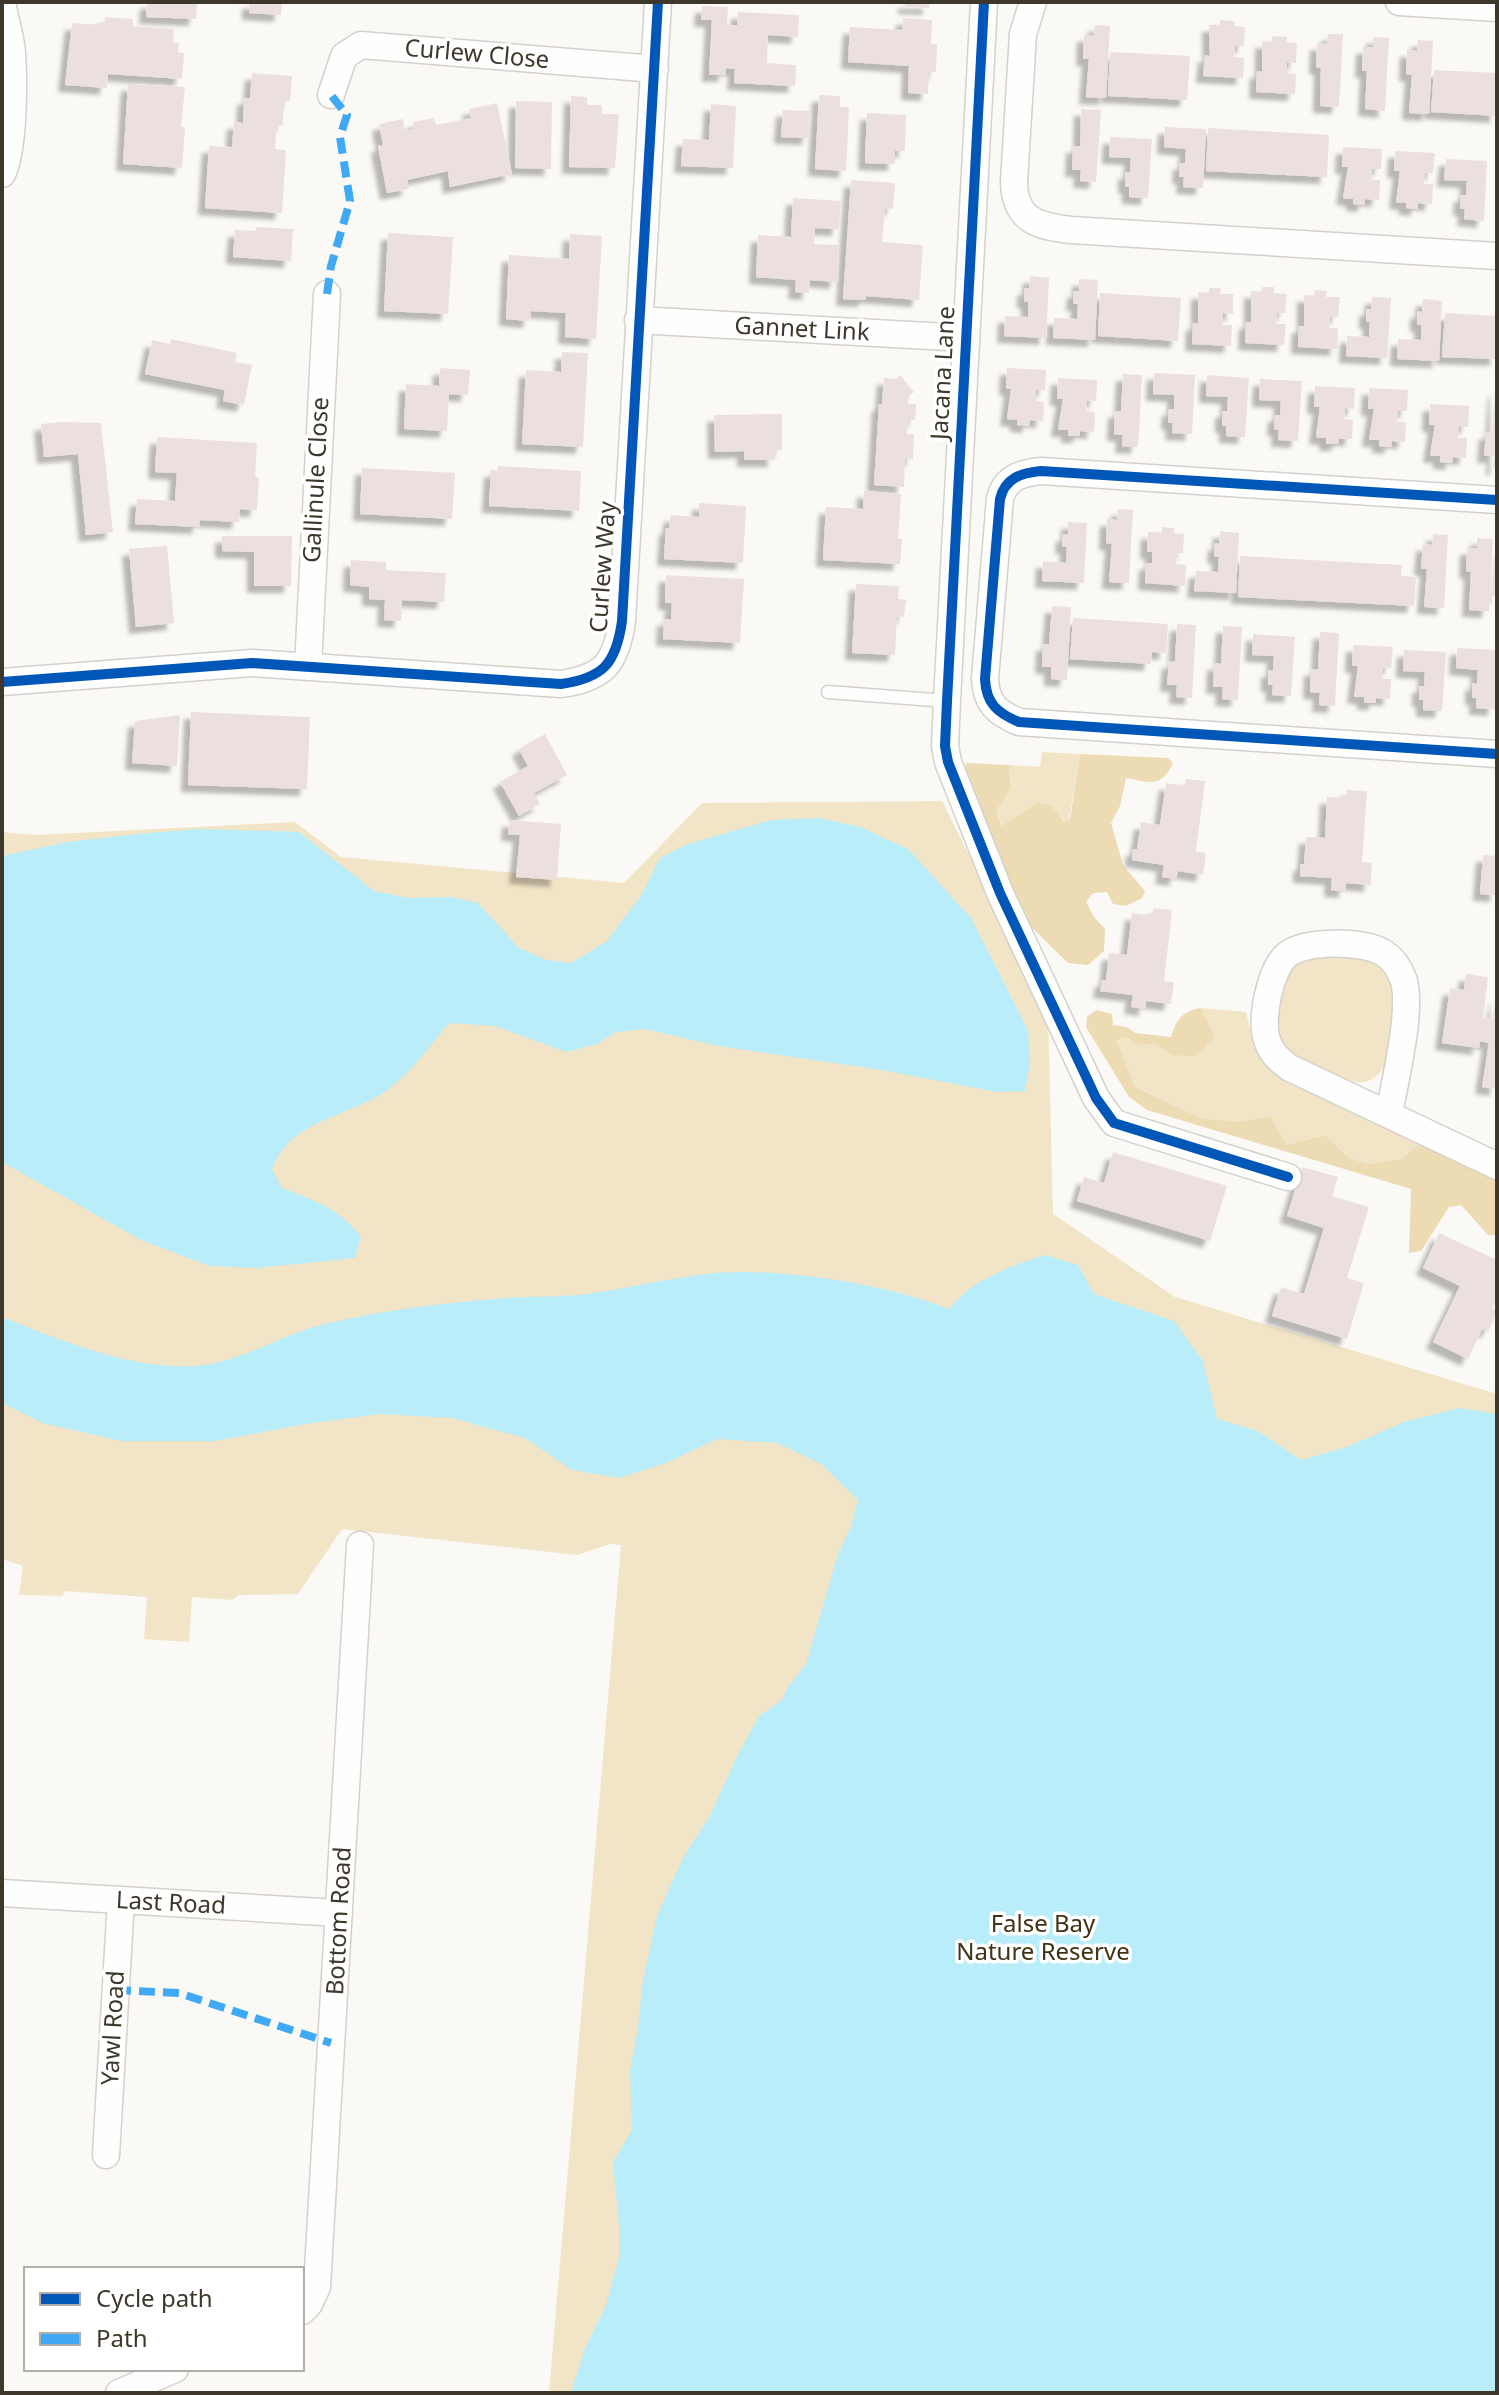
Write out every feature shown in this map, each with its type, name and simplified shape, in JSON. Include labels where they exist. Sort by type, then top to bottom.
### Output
[{"type":"street","name":"Curlew Way","points":[[2,682],[252,663],[561,684],[593,676],[608,666],[620,639],[622,621],[658,2]]},
{"type":"street","name":"Jacana Lane","points":[[984,2],[947,701],[945,746],[948,762],[1000,893],[1096,1098],[1114,1123],[1288,1177]]},
{"type":"street","points":[[1033,2],[1023,34],[1014,196],[1026,216],[1038,224],[1071,230],[1497,256]]},
{"type":"street","points":[[1399,2],[1497,8]]},
{"type":"street","points":[[2,3],[12,51],[11,121],[8,155],[2,174]]},
{"type":"street","name":"Curlew Close","points":[[331,95],[344,56],[361,45],[655,69]]},
{"type":"street","name":"Gallinule Close","points":[[308,667],[327,294]]},
{"type":"street","name":"Gannet Link","points":[[638,320],[965,338]]},
{"type":"street","points":[[1497,500],[1041,471],[1026,473],[1007,483],[1000,499],[985,679],[988,700],[994,709],[1019,722],[1497,754]]},
{"type":"street","points":[[1389,1114],[1407,1003],[1400,971],[1390,957],[1380,950],[1365,947],[1316,943],[1290,952],[1272,979],[1265,1020],[1266,1038],[1278,1060],[1290,1068],[1497,1166]]},
{"type":"street","name":"Bottom Road","points":[[308,2304],[317,2287],[360,1545]]},
{"type":"street","name":"Last Road","points":[[2,1893],[339,1913]]},
{"type":"street","name":"Yawl Road","points":[[106,2155],[121,1900]]},
{"type":"street","points":[[119,2393],[170,2371]]},
{"type":"lane","points":[[828,692],[947,701]]},
{"type":"green space","points":[[1042,752],[1080,754],[1069,821],[1003,827],[996,811],[1011,788],[1009,765],[1040,767]]},
{"type":"green space","name":"False Bay Nature Reserve","points":[[942,801],[1048,1013],[1053,1214],[1175,1297],[1497,1394],[1497,2393],[549,2393],[621,1545],[610,1544],[577,1555],[342,1529],[298,1594],[239,1595],[232,1600],[192,1597],[189,1642],[144,1639],[147,1597],[66,1591],[62,1596],[19,1595],[23,1566],[2,1559],[2,832],[34,835],[295,822],[341,857],[624,883],[702,803]]},
{"type":"green space","points":[[1318,956],[1368,959],[1385,968],[1398,993],[1388,1056],[1382,1069],[1367,1081],[1338,1077],[1300,1059],[1285,1048],[1281,1039],[1277,1017],[1284,983],[1297,964]]},
{"type":"green space","points":[[1201,1008],[1246,1012],[1255,1050],[1276,1075],[1420,1143],[1403,1159],[1369,1164],[1349,1158],[1325,1135],[1287,1145],[1270,1116],[1237,1122],[1201,1118],[1135,1087],[1115,1040],[1127,1037],[1136,1045],[1155,1043],[1172,1055],[1213,1037]]},
{"type":"shaded area","points":[[1080,754],[1168,758],[1173,763],[1164,777],[1154,782],[1126,778],[1120,806],[1111,823],[1123,865],[1145,891],[1142,898],[1126,906],[1113,904],[1107,892],[1093,893],[1086,902],[1105,929],[1104,951],[1088,965],[1068,963],[1016,912],[963,791],[966,763],[1009,765],[1011,788],[996,811],[1002,826],[1037,803],[1052,806],[1063,822],[1070,820]]},
{"type":"shaded area","points":[[1201,1008],[1214,1037],[1197,1056],[1172,1055],[1155,1044],[1136,1045],[1127,1037],[1116,1040],[1135,1087],[1201,1118],[1237,1122],[1270,1116],[1287,1145],[1325,1135],[1349,1158],[1369,1164],[1402,1159],[1420,1143],[1497,1179],[1497,1235],[1488,1235],[1461,1205],[1449,1207],[1421,1251],[1409,1253],[1411,1189],[1147,1110],[1129,1097],[1086,1027],[1087,1017],[1096,1010],[1112,1014],[1113,1025],[1127,1027],[1135,1033],[1171,1037],[1181,1017]]},
{"type":"water","points":[[820,818],[860,827],[908,849],[971,918],[1028,1030],[1030,1064],[1025,1091],[997,1092],[881,1070],[718,1046],[645,1029],[616,1032],[597,1044],[566,1052],[495,1026],[449,1023],[415,1065],[391,1087],[294,1138],[272,1169],[282,1188],[326,1206],[353,1227],[361,1237],[355,1258],[257,1268],[209,1266],[141,1240],[2,1162],[2,856],[67,842],[147,833],[201,829],[299,832],[374,891],[409,898],[451,897],[478,903],[519,948],[547,960],[571,963],[607,941],[642,894],[660,858],[688,844],[771,820]]},
{"type":"water","points":[[1045,1255],[1078,1265],[1094,1294],[1174,1321],[1203,1361],[1217,1419],[1258,1431],[1301,1460],[1347,1447],[1404,1422],[1460,1408],[1497,1414],[1497,2393],[571,2393],[585,2348],[605,2308],[619,2258],[613,2162],[632,2130],[630,2071],[642,1986],[657,1916],[683,1858],[711,1814],[738,1754],[760,1715],[781,1701],[806,1664],[838,1554],[851,1527],[858,1500],[821,1464],[777,1443],[717,1439],[666,1463],[619,1478],[572,1470],[525,1438],[452,1418],[380,1414],[215,1441],[121,1441],[42,1423],[2,1403],[2,1317],[96,1352],[146,1363],[194,1366],[227,1360],[305,1330],[365,1315],[515,1297],[579,1295],[705,1274],[763,1272],[829,1279],[894,1291],[949,1309],[980,1282],[1005,1269]]},
{"type":"building","points":[[147,2],[197,2],[196,19],[146,17]]},
{"type":"building","points":[[249,2],[282,2],[281,15],[249,13]]},
{"type":"building","points":[[905,2],[930,2],[929,8],[905,7]]},
{"type":"building","points":[[702,6],[728,7],[727,25],[737,25],[738,12],[799,15],[798,37],[768,35],[767,63],[796,65],[795,86],[734,83],[735,69],[726,68],[725,75],[709,75],[712,20],[701,20]]},
{"type":"building","points":[[105,17],[133,19],[133,26],[174,29],[173,43],[179,43],[178,53],[184,53],[182,79],[108,74],[107,88],[65,85],[72,23],[104,25]]},
{"type":"building","points":[[903,18],[932,20],[931,44],[937,44],[936,72],[929,72],[928,94],[908,93],[909,66],[848,62],[850,27],[902,30]]},
{"type":"building","points":[[1220,20],[1235,21],[1234,26],[1245,27],[1244,46],[1235,46],[1234,57],[1244,58],[1243,78],[1203,76],[1205,55],[1210,56],[1209,25],[1220,25]]},
{"type":"building","points":[[1095,25],[1110,26],[1106,98],[1086,97],[1089,59],[1083,59],[1084,35],[1094,35]]},
{"type":"building","points":[[1328,34],[1343,34],[1339,107],[1320,106],[1321,68],[1316,67],[1317,43],[1327,44]]},
{"type":"building","points":[[1272,36],[1287,37],[1287,42],[1297,43],[1296,63],[1287,62],[1287,73],[1296,74],[1295,94],[1256,92],[1257,71],[1262,72],[1262,41],[1272,42]]},
{"type":"building","points":[[1373,37],[1389,38],[1385,111],[1365,109],[1367,71],[1362,71],[1363,47],[1373,47]]},
{"type":"building","points":[[1418,40],[1433,41],[1429,114],[1409,113],[1412,75],[1406,74],[1407,50],[1417,51]]},
{"type":"building","points":[[1110,52],[1190,56],[1187,100],[1108,96]]},
{"type":"building","points":[[1434,70],[1497,73],[1497,116],[1431,112]]},
{"type":"building","points":[[252,73],[292,76],[290,101],[284,101],[283,125],[277,125],[275,149],[286,150],[282,213],[205,208],[209,146],[232,147],[234,122],[243,123],[244,98],[250,98]]},
{"type":"building","points":[[128,84],[185,87],[181,127],[185,127],[182,168],[123,164]]},
{"type":"building","points":[[819,95],[840,96],[840,107],[849,107],[846,171],[815,169]]},
{"type":"building","points":[[571,96],[587,97],[587,105],[602,105],[602,114],[619,114],[615,168],[569,167]]},
{"type":"building","points":[[516,101],[552,102],[551,169],[515,168]]},
{"type":"building","points":[[497,103],[512,174],[450,187],[448,171],[407,180],[409,189],[387,193],[378,146],[383,145],[379,124],[403,119],[405,131],[415,129],[413,122],[434,118],[436,125],[471,118],[469,109]]},
{"type":"building","points":[[711,104],[736,106],[733,168],[681,166],[683,139],[709,140]]},
{"type":"building","points":[[1081,109],[1101,110],[1096,182],[1080,181],[1081,170],[1072,170],[1073,146],[1080,146]]},
{"type":"building","points":[[783,110],[811,111],[809,138],[781,137]]},
{"type":"building","points":[[867,113],[906,115],[905,151],[895,151],[895,164],[865,163]]},
{"type":"building","points":[[1165,127],[1206,129],[1203,188],[1183,187],[1184,177],[1179,177],[1180,163],[1185,163],[1186,149],[1164,147]]},
{"type":"building","points":[[1208,128],[1329,135],[1327,177],[1206,171]]},
{"type":"building","points":[[1110,137],[1152,139],[1148,198],[1129,197],[1125,172],[1130,173],[1131,158],[1109,157]]},
{"type":"building","points":[[1343,147],[1382,149],[1381,169],[1372,169],[1371,180],[1380,180],[1379,200],[1365,199],[1365,205],[1353,204],[1353,199],[1343,198],[1348,167],[1342,167]]},
{"type":"building","points":[[1395,151],[1435,153],[1433,173],[1425,173],[1424,184],[1433,184],[1432,204],[1418,203],[1418,209],[1406,208],[1406,203],[1396,202],[1400,171],[1394,171]]},
{"type":"building","points":[[1446,159],[1487,161],[1484,221],[1464,219],[1465,209],[1460,209],[1461,195],[1466,195],[1467,181],[1444,180]]},
{"type":"building","points":[[851,180],[895,183],[893,209],[885,208],[882,242],[923,245],[919,300],[866,296],[865,300],[843,299]]},
{"type":"building","points":[[793,198],[841,201],[839,229],[815,228],[814,244],[839,245],[837,282],[810,280],[809,293],[795,292],[796,280],[756,277],[758,235],[791,237]]},
{"type":"building","points":[[256,227],[293,229],[291,261],[233,257],[235,230],[256,231]]},
{"type":"building","points":[[388,233],[453,237],[448,314],[384,311]]},
{"type":"building","points":[[570,234],[602,236],[596,339],[565,337],[566,313],[531,311],[530,321],[506,319],[509,255],[569,259]]},
{"type":"building","points":[[1030,276],[1049,278],[1046,338],[1004,336],[1005,316],[1028,317],[1024,288],[1029,289]]},
{"type":"building","points":[[1079,279],[1098,280],[1095,340],[1053,338],[1054,318],[1077,319],[1078,304],[1073,304],[1074,291],[1079,291]]},
{"type":"building","points":[[1262,287],[1274,287],[1274,293],[1287,294],[1285,313],[1277,313],[1276,324],[1286,324],[1284,345],[1245,343],[1246,322],[1251,322],[1251,291],[1261,292]]},
{"type":"building","points":[[1209,288],[1221,288],[1220,294],[1233,294],[1233,314],[1223,313],[1223,325],[1232,325],[1231,346],[1192,344],[1193,323],[1198,323],[1198,292],[1209,293]]},
{"type":"building","points":[[1315,290],[1327,291],[1326,297],[1340,297],[1338,317],[1330,317],[1329,328],[1338,328],[1337,349],[1298,347],[1299,326],[1304,326],[1304,295],[1314,296]]},
{"type":"building","points":[[1100,293],[1181,298],[1178,341],[1098,336]]},
{"type":"building","points":[[1372,297],[1391,298],[1387,358],[1346,356],[1347,336],[1369,337],[1370,322],[1366,322],[1366,309],[1371,309]]},
{"type":"building","points":[[1423,299],[1442,301],[1439,361],[1397,359],[1398,339],[1421,340],[1417,311],[1422,312]]},
{"type":"building","points":[[1445,313],[1497,316],[1497,359],[1442,357]]},
{"type":"building","points":[[171,339],[237,353],[235,362],[252,365],[244,405],[223,401],[225,390],[145,374],[152,340],[170,344]]},
{"type":"building","points":[[562,352],[588,353],[583,447],[522,444],[526,370],[561,372]]},
{"type":"building","points":[[440,368],[470,370],[468,395],[449,394],[447,431],[404,429],[406,384],[439,386]]},
{"type":"building","points":[[1007,368],[1046,370],[1045,390],[1036,390],[1036,401],[1044,402],[1043,421],[1030,420],[1029,426],[1017,425],[1017,420],[1007,419],[1011,389],[1006,388]]},
{"type":"building","points":[[1154,373],[1195,375],[1192,434],[1172,433],[1173,423],[1168,423],[1169,409],[1174,409],[1174,395],[1153,394]]},
{"type":"building","points":[[1123,374],[1142,375],[1138,447],[1122,446],[1123,435],[1114,434],[1115,411],[1121,411]]},
{"type":"building","points":[[900,375],[914,392],[909,396],[908,404],[916,404],[915,420],[908,420],[907,434],[914,434],[913,459],[905,458],[904,487],[874,485],[879,404],[882,404],[884,378],[896,379]]},
{"type":"building","points":[[1207,375],[1249,378],[1245,437],[1226,436],[1222,411],[1227,411],[1228,397],[1206,396]]},
{"type":"building","points":[[1058,378],[1097,380],[1096,401],[1087,400],[1086,411],[1095,412],[1094,432],[1080,431],[1080,436],[1068,436],[1068,430],[1058,430],[1063,399],[1057,399]]},
{"type":"building","points":[[1260,379],[1302,381],[1298,441],[1278,440],[1279,430],[1274,429],[1275,415],[1280,415],[1281,401],[1259,400]]},
{"type":"building","points":[[1315,386],[1355,388],[1354,409],[1345,408],[1344,419],[1353,420],[1352,439],[1339,439],[1338,444],[1326,444],[1326,438],[1316,437],[1320,407],[1314,407]]},
{"type":"building","points":[[1369,388],[1408,390],[1407,411],[1398,411],[1397,422],[1406,422],[1405,442],[1392,441],[1391,447],[1379,446],[1379,440],[1369,440],[1374,409],[1368,409]]},
{"type":"building","points":[[1495,390],[1497,468],[1493,468],[1494,456],[1484,456],[1486,432],[1492,433]]},
{"type":"building","points":[[1430,404],[1469,406],[1468,427],[1459,427],[1458,438],[1467,438],[1466,458],[1453,457],[1452,463],[1440,462],[1440,456],[1430,456],[1435,425],[1429,425]]},
{"type":"building","points":[[782,414],[782,450],[774,451],[775,460],[744,460],[744,451],[715,452],[714,415]]},
{"type":"building","points":[[101,423],[113,532],[86,535],[78,454],[44,457],[41,424]]},
{"type":"building","points":[[157,437],[257,443],[257,510],[240,509],[239,522],[200,520],[199,527],[135,524],[137,499],[175,501],[177,473],[155,472]]},
{"type":"building","points":[[498,466],[581,471],[579,511],[489,506],[491,470],[497,471]]},
{"type":"building","points":[[362,468],[455,473],[452,519],[360,514]]},
{"type":"building","points":[[864,491],[901,494],[900,564],[823,560],[826,507],[863,509]]},
{"type":"building","points":[[699,503],[746,506],[743,563],[664,559],[666,528],[669,528],[671,515],[699,517]]},
{"type":"building","points":[[1118,509],[1133,510],[1129,583],[1109,582],[1112,544],[1106,543],[1107,519],[1117,520]]},
{"type":"building","points":[[1068,522],[1087,523],[1084,583],[1042,581],[1043,561],[1066,563],[1067,547],[1062,547],[1063,534],[1068,535]]},
{"type":"building","points":[[1162,527],[1174,528],[1174,533],[1184,534],[1183,553],[1177,553],[1176,564],[1186,565],[1185,586],[1145,583],[1146,563],[1152,563],[1152,552],[1147,552],[1148,532],[1162,533]]},
{"type":"building","points":[[1220,531],[1239,533],[1236,593],[1194,591],[1196,571],[1218,572],[1219,557],[1214,556]]},
{"type":"building","points":[[1433,534],[1448,535],[1444,608],[1424,607],[1427,569],[1421,569],[1423,544],[1432,545]]},
{"type":"building","points":[[222,536],[292,536],[291,586],[254,586],[254,552],[222,551]]},
{"type":"building","points":[[1477,538],[1493,539],[1489,611],[1469,610],[1471,572],[1466,571],[1467,548],[1477,548]]},
{"type":"building","points":[[167,546],[174,623],[136,627],[129,549]]},
{"type":"building","points":[[1494,554],[1497,555],[1497,596],[1491,596]]},
{"type":"building","points":[[1240,556],[1402,565],[1401,576],[1416,577],[1414,606],[1238,597]]},
{"type":"building","points":[[351,560],[386,562],[386,570],[446,573],[444,602],[402,600],[401,621],[384,620],[385,600],[369,599],[369,587],[350,585]]},
{"type":"building","points":[[666,575],[744,579],[740,643],[663,639],[664,619],[671,619],[672,603],[665,603]]},
{"type":"building","points":[[856,584],[899,586],[898,599],[906,600],[904,617],[897,616],[895,655],[852,653]]},
{"type":"building","points":[[1052,606],[1071,607],[1067,680],[1051,679],[1051,667],[1042,667],[1043,644],[1049,644]]},
{"type":"building","points":[[1073,618],[1168,624],[1166,653],[1152,652],[1151,664],[1070,659]]},
{"type":"building","points":[[1177,624],[1196,625],[1192,698],[1176,697],[1177,685],[1167,685],[1169,661],[1175,662]]},
{"type":"building","points":[[1223,626],[1242,627],[1238,700],[1222,699],[1223,687],[1213,687],[1214,663],[1221,664]]},
{"type":"building","points":[[1320,632],[1339,633],[1335,706],[1319,705],[1320,693],[1310,692],[1311,669],[1318,669]]},
{"type":"building","points":[[1253,634],[1295,637],[1291,696],[1272,695],[1273,685],[1268,685],[1268,670],[1273,671],[1274,656],[1252,655]]},
{"type":"building","points":[[1353,645],[1393,647],[1391,668],[1383,667],[1382,679],[1391,679],[1390,699],[1376,698],[1376,703],[1364,703],[1364,697],[1354,697],[1358,666],[1352,666]]},
{"type":"building","points":[[1457,648],[1497,650],[1495,709],[1476,708],[1472,683],[1477,684],[1478,670],[1456,668]]},
{"type":"building","points":[[1404,650],[1446,652],[1442,711],[1423,710],[1419,686],[1424,686],[1425,672],[1403,671]]},
{"type":"building","points":[[191,712],[310,717],[307,789],[188,785]]},
{"type":"building","points":[[180,715],[177,766],[132,763],[135,721]]},
{"type":"building","points":[[545,734],[567,775],[534,793],[540,804],[519,816],[500,782],[528,766],[519,749]]},
{"type":"building","points":[[1186,779],[1205,781],[1196,851],[1206,853],[1203,875],[1178,871],[1176,879],[1162,877],[1164,865],[1132,860],[1133,849],[1137,849],[1141,822],[1160,825],[1166,783],[1185,786]]},
{"type":"building","points":[[1347,790],[1367,791],[1362,862],[1372,863],[1371,885],[1346,883],[1346,891],[1331,890],[1332,878],[1300,876],[1300,864],[1304,864],[1306,837],[1325,838],[1327,797],[1347,798]]},
{"type":"building","points":[[509,820],[561,824],[557,880],[516,877],[520,835],[508,834]]},
{"type":"building","points":[[1483,855],[1497,856],[1497,895],[1480,894]]},
{"type":"building","points":[[1153,908],[1172,910],[1164,981],[1174,982],[1171,1004],[1146,1001],[1146,1009],[1131,1007],[1133,995],[1100,991],[1102,980],[1106,980],[1109,953],[1127,955],[1132,913],[1152,916]]},
{"type":"building","points":[[1466,974],[1488,977],[1483,1017],[1492,1019],[1497,994],[1497,1089],[1482,1087],[1489,1043],[1480,1041],[1479,1048],[1442,1043],[1450,988],[1464,990]]},
{"type":"building","points":[[1113,1152],[1227,1186],[1210,1241],[1077,1201],[1084,1177],[1104,1183]]},
{"type":"building","points":[[1302,1167],[1338,1177],[1332,1196],[1369,1207],[1347,1278],[1364,1283],[1347,1339],[1272,1316],[1281,1287],[1304,1294],[1324,1228],[1287,1216]]},
{"type":"building","points":[[1439,1233],[1497,1260],[1497,1298],[1492,1308],[1497,1313],[1488,1331],[1482,1329],[1468,1359],[1433,1342],[1460,1286],[1423,1268]]},
{"type":"marked path","points":[[327,294],[331,266],[350,201],[340,137],[347,115],[331,95]]},
{"type":"marked path","points":[[115,1990],[179,1993],[331,2043]]},
{"type":"cycle path","points":[[2,682],[252,663],[561,684],[587,678],[605,666],[616,648],[622,621],[658,2]]},
{"type":"cycle path","points":[[984,2],[947,701],[945,746],[948,762],[1000,893],[1096,1098],[1114,1123],[1288,1177]]},
{"type":"cycle path","points":[[1497,500],[1041,471],[1021,475],[1010,481],[1000,499],[985,679],[990,701],[1005,715],[1019,722],[1497,754]]}]
